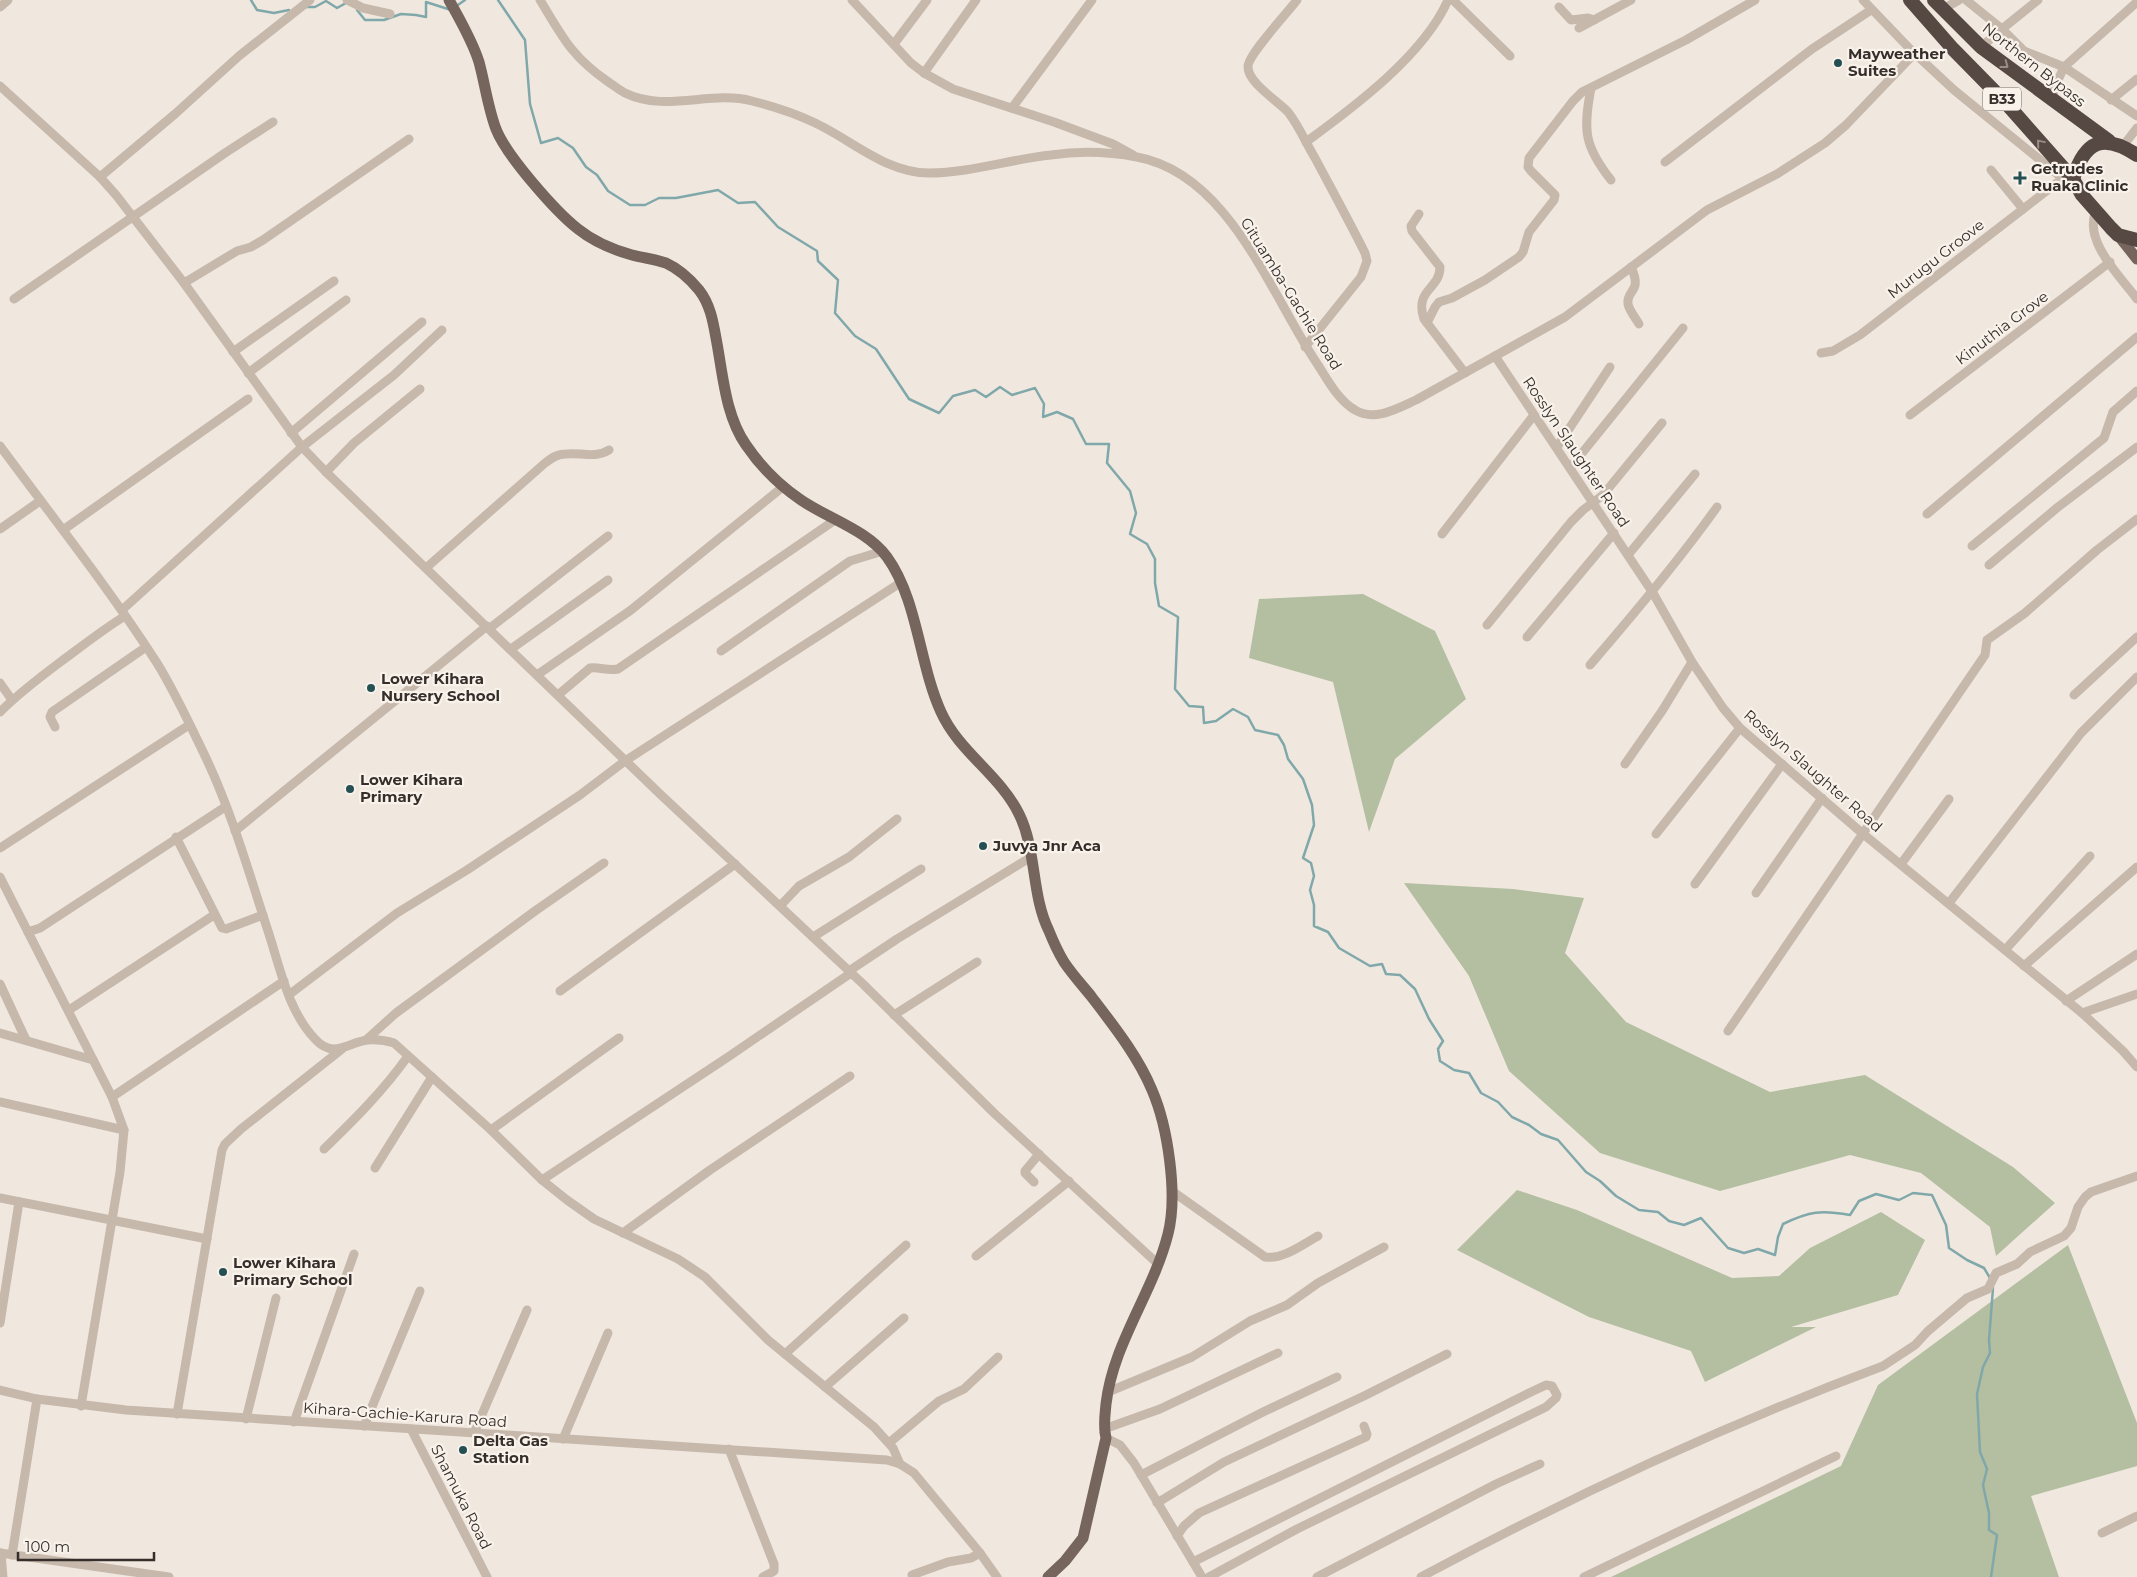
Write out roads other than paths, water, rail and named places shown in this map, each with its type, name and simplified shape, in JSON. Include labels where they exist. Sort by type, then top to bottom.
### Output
[{"type":"highway","name":"B33","points":[[1910,0],[1953,49],[2006,103],[2071,183]]},
{"type":"highway","name":"Northern Bypass","points":[[1939,4],[1981,47],[2108,141],[2123,146],[2137,154]]},
{"type":"highway","points":[[2108,141],[2094,146],[2087,152],[2079,162],[2071,183],[2118,234],[2137,240]]},
{"type":"main road","points":[[450,1],[478,59],[497,132],[515,161],[578,229],[602,244],[631,255],[664,262],[684,274],[703,294],[712,315],[731,414],[743,442],[767,472],[800,499],[859,533],[883,551],[893,566],[940,710],[952,733],[1003,790],[1019,814],[1028,839],[1045,925],[1064,962],[1128,1048],[1152,1090],[1163,1124],[1171,1172],[1173,1205],[1169,1233],[1158,1264],[1116,1358],[1108,1392],[1105,1434],[1083,1538],[1065,1561],[1048,1577]]},
{"type":"main road","points":[[2118,234],[2137,259]]},
{"type":"street","points":[[0,7],[8,0]]},
{"type":"street","points":[[100,177],[175,114],[239,56],[310,0]]},
{"type":"street","points":[[347,0],[363,8],[390,14]]},
{"type":"street","name":"Gituamba-Gachie Road","points":[[540,0],[567,46],[580,60],[624,93],[649,102],[681,102],[729,97],[750,100],[813,122],[886,163],[908,172],[930,174],[1052,154],[1085,153],[1138,157],[1162,165],[1186,177],[1210,199],[1240,234],[1305,347],[1342,399],[1356,411],[1376,415],[1391,412],[1565,317],[1707,210],[1777,174],[1825,143],[1846,125],[1915,54]]},
{"type":"street","points":[[852,0],[924,73],[953,89],[1113,144],[1138,157]]},
{"type":"street","points":[[894,44],[927,0]]},
{"type":"street","points":[[924,73],[976,0]]},
{"type":"street","points":[[1012,108],[1092,0]]},
{"type":"street","points":[[1297,0],[1247,65],[1251,76],[1264,91],[1288,112],[1341,204],[1365,253],[1367,261],[1361,277],[1305,347]]},
{"type":"street","points":[[1306,142],[1357,104],[1411,53],[1426,38],[1448,0]]},
{"type":"street","points":[[1453,0],[1510,56]]},
{"type":"street","points":[[1579,28],[1631,0]]},
{"type":"street","points":[[1428,323],[1431,313],[1439,302],[1452,298],[1485,280],[1523,252],[1529,232],[1554,200],[1555,195],[1528,167],[1530,158],[1573,101],[1591,88],[1686,40],[1755,0]]},
{"type":"street","points":[[1863,0],[1915,54],[1954,90],[2071,183]]},
{"type":"street","points":[[1939,4],[1959,0]]},
{"type":"street","points":[[1970,0],[2024,52],[2064,67],[2137,116]]},
{"type":"street","points":[[1981,47],[2038,0]]},
{"type":"street","points":[[2052,100],[2054,89],[2064,67],[2137,2]]},
{"type":"street","points":[[1559,7],[1571,20],[1588,18],[1594,20]]},
{"type":"street","points":[[1666,162],[1812,48],[1871,10]]},
{"type":"street","points":[[2111,100],[2137,79]]},
{"type":"street","points":[[1591,88],[1587,110],[1587,132],[1591,152],[1611,180]]},
{"type":"street","points":[[1,90],[100,177],[134,217],[184,283],[291,433],[326,472],[625,761],[850,972],[994,1114],[1158,1264]]},
{"type":"street","points":[[14,299],[273,122]]},
{"type":"street","points":[[2123,146],[2137,128]]},
{"type":"street","points":[[184,283],[237,251],[251,247],[263,240],[341,188],[409,139]]},
{"type":"street","points":[[1992,170],[2023,209]]},
{"type":"street","name":"Murugu Groove","points":[[1821,353],[1833,351],[1860,335],[2023,209],[2071,183]]},
{"type":"street","points":[[2096,212],[2092,226],[2093,236],[2137,299]]},
{"type":"street","points":[[1419,214],[1411,226],[1412,232],[1440,267],[1436,280],[1424,295],[1421,304],[1422,311],[1428,323],[1465,373]]},
{"type":"street","name":"Kinuthia Grove","points":[[1910,415],[2110,262]]},
{"type":"street","points":[[1631,267],[1636,284],[1628,305],[1639,324]]},
{"type":"street","points":[[233,352],[334,281]]},
{"type":"street","points":[[248,373],[346,300]]},
{"type":"street","points":[[291,433],[422,322]]},
{"type":"street","points":[[1570,468],[1682,328]]},
{"type":"street","points":[[0,712],[12,700],[124,613],[302,447],[394,375],[442,330]]},
{"type":"street","points":[[1927,514],[2137,337]]},
{"type":"street","name":"Rosslyn Slaughter Road","points":[[1495,356],[1653,593],[1692,662],[1723,708],[1740,728],[1862,833],[1949,902],[2082,1013],[2123,1051],[2137,1067]]},
{"type":"street","points":[[1557,447],[1610,367]]},
{"type":"street","points":[[326,472],[354,443],[420,389]]},
{"type":"street","points":[[1972,546],[2104,438],[2113,412],[2137,391]]},
{"type":"street","points":[[63,530],[248,399]]},
{"type":"street","points":[[1442,534],[1534,415]]},
{"type":"street","points":[[1487,625],[1571,522],[1603,495],[1662,423]]},
{"type":"street","points":[[0,446],[124,613],[158,664],[207,759],[235,831],[284,981],[298,1015],[315,1040],[328,1048],[342,1049]]},
{"type":"street","points":[[1989,565],[2058,507],[2137,448]]},
{"type":"street","points":[[426,568],[545,463],[558,455],[601,455],[609,450]]},
{"type":"street","points":[[1628,555],[1695,474]]},
{"type":"street","points":[[537,675],[630,610],[784,486]]},
{"type":"street","points":[[0,528],[40,501]]},
{"type":"street","points":[[1590,665],[1653,593],[1717,507]]},
{"type":"street","points":[[1728,1031],[1985,655],[1987,640],[2025,613],[2137,519]]},
{"type":"street","points":[[558,695],[590,668],[618,669],[835,520]]},
{"type":"street","points":[[1527,637],[1614,533]]},
{"type":"street","points":[[235,831],[488,627],[608,536]]},
{"type":"street","points":[[722,651],[850,561],[883,551]]},
{"type":"street","points":[[511,649],[608,580]]},
{"type":"street","points":[[290,994],[397,913],[467,870],[580,795],[625,761],[900,583]]},
{"type":"street","points":[[2074,695],[2137,637]]},
{"type":"street","points":[[55,727],[50,717],[52,712],[146,647]]},
{"type":"street","points":[[1625,764],[1662,711],[1692,662]]},
{"type":"street","points":[[1949,902],[2081,732],[2137,677]]},
{"type":"street","points":[[0,683],[12,700]]},
{"type":"street","points":[[0,848],[189,725]]},
{"type":"street","points":[[1656,834],[1740,728]]},
{"type":"street","points":[[1695,884],[1782,764]]},
{"type":"street","points":[[1756,893],[1822,798]]},
{"type":"street","points":[[1901,864],[1949,799]]},
{"type":"street","points":[[28,932],[40,928],[176,837],[225,807]]},
{"type":"street","points":[[780,906],[799,886],[849,857],[897,819]]},
{"type":"street","points":[[176,837],[219,925],[226,929],[263,915]]},
{"type":"street","points":[[2005,950],[2090,856]]},
{"type":"street","points":[[542,1180],[728,1058],[905,934],[1031,857]]},
{"type":"street","points":[[366,1040],[396,1013],[604,863]]},
{"type":"street","points":[[560,991],[735,864]]},
{"type":"street","points":[[2024,966],[2137,868]]},
{"type":"street","points":[[813,937],[921,869]]},
{"type":"street","points":[[0,877],[112,1097],[124,1130],[113,1220],[81,1406]]},
{"type":"street","points":[[69,1010],[214,915]]},
{"type":"street","points":[[2066,1001],[2137,954]]},
{"type":"street","points":[[894,1015],[977,962]]},
{"type":"street","points":[[112,1097],[284,981]]},
{"type":"street","points":[[0,984],[26,1040]]},
{"type":"street","points":[[2082,1013],[2137,994]]},
{"type":"street","points":[[0,1033],[93,1060]]},
{"type":"street","points":[[490,1130],[619,1038]]},
{"type":"street","points":[[177,1414],[219,1159],[225,1144],[241,1129],[342,1049],[366,1040],[384,1039],[408,1056],[432,1077],[542,1180],[594,1219],[678,1259],[705,1277],[785,1354],[874,1427],[893,1448],[900,1464]]},
{"type":"street","points":[[324,1149],[386,1085],[408,1056]]},
{"type":"street","points":[[623,1232],[710,1170],[850,1076]]},
{"type":"street","points":[[375,1168],[432,1077]]},
{"type":"street","points":[[0,1102],[124,1130]]},
{"type":"street","points":[[1034,1182],[1025,1171],[1039,1154]]},
{"type":"street","points":[[1421,1577],[1698,1441],[1890,1362],[1915,1345],[1967,1298],[1988,1288],[1996,1273],[2017,1264],[2030,1252],[2064,1236],[2071,1228],[2078,1207],[2084,1197],[2091,1192],[2137,1176]]},
{"type":"street","points":[[976,1256],[1069,1181]]},
{"type":"street","points":[[1172,1191],[1266,1257],[1273,1258],[1282,1255],[1318,1236]]},
{"type":"street","points":[[0,1198],[207,1239]]},
{"type":"street","points":[[0,1323],[19,1202]]},
{"type":"street","points":[[785,1354],[906,1245]]},
{"type":"street","points":[[1108,1392],[1192,1357],[1250,1321],[1287,1305],[1318,1282],[1384,1247]]},
{"type":"street","points":[[294,1422],[354,1254]]},
{"type":"street","points":[[364,1426],[420,1291]]},
{"type":"street","points":[[246,1418],[276,1298]]},
{"type":"street","points":[[474,1433],[527,1310]]},
{"type":"street","points":[[825,1386],[904,1318]]},
{"type":"street","points":[[563,1439],[608,1333]]},
{"type":"street","points":[[1202,1577],[1141,1475],[1120,1445],[1105,1434],[1278,1353]]},
{"type":"street","points":[[1157,1503],[1224,1462],[1366,1395],[1447,1354]]},
{"type":"street","points":[[889,1443],[939,1401],[964,1390],[998,1357]]},
{"type":"street","points":[[1141,1475],[1263,1412],[1337,1377]]},
{"type":"street","points":[[1193,1562],[1531,1392],[1546,1385],[1552,1386],[1555,1389],[1556,1398],[1546,1407],[1306,1525],[1209,1577]]},
{"type":"street","name":"Kihara-Gachie-Karura Road","points":[[0,1390],[37,1399],[81,1406],[177,1414],[887,1460],[900,1464],[914,1473],[980,1553],[997,1577]]},
{"type":"street","points":[[12,1555],[37,1399]]},
{"type":"street","points":[[1177,1536],[1184,1526],[1199,1513],[1366,1437],[1367,1434],[1364,1426]]},
{"type":"street","name":"Shamuka Road","points":[[411,1429],[486,1577]]},
{"type":"street","points":[[729,1449],[774,1564],[774,1571],[763,1577]]},
{"type":"street","points":[[1584,1577],[1836,1456]]},
{"type":"street","points":[[1317,1577],[1496,1484],[1540,1464]]},
{"type":"street","points":[[2102,1533],[2137,1516]]},
{"type":"street","points":[[3,1577],[0,1553],[169,1577]]},
{"type":"street","points":[[912,1575],[948,1562],[971,1558],[980,1553]]},
{"type":"waterway","points":[[251,0],[257,10],[274,13],[289,10]]},
{"type":"waterway","points":[[455,7],[465,0]]},
{"type":"waterway","points":[[498,0],[525,40],[530,104],[541,143],[558,138],[573,148],[586,167],[597,175],[608,191],[630,205],[645,205],[659,198],[676,198],[718,190],[738,203],[755,202],[778,227],[817,251],[818,261],[838,280],[835,313],[855,336],[876,349],[909,399],[939,413],[953,396],[975,390],[986,397],[1000,387],[1012,395],[1035,388],[1044,404],[1043,417],[1057,412],[1073,419],[1086,444],[1109,444],[1107,463],[1130,491],[1136,513],[1130,534],[1147,544],[1155,559],[1155,583],[1159,606],[1178,617],[1175,689],[1189,706],[1203,707],[1204,723],[1216,721],[1233,709],[1248,717],[1255,730],[1278,735],[1284,745],[1288,759],[1303,779],[1312,805],[1314,825],[1303,858],[1311,863],[1314,876],[1310,890],[1314,905],[1314,926],[1328,932],[1339,948],[1370,966],[1382,964],[1386,974],[1400,975],[1415,989],[1429,1019],[1443,1041],[1438,1049],[1440,1061],[1454,1070],[1469,1073],[1481,1093],[1498,1102],[1512,1117],[1529,1125],[1541,1134],[1558,1140],[1586,1172],[1600,1181],[1616,1196],[1639,1210],[1658,1212],[1669,1221],[1684,1225],[1701,1218],[1728,1248],[1744,1253],[1758,1249],[1775,1255],[1778,1237],[1783,1224],[1801,1216],[1823,1212],[1850,1215],[1859,1201],[1876,1194],[1899,1200],[1913,1193],[1932,1195],[1946,1225],[1949,1248],[1984,1268],[1990,1278]]},
{"type":"waterway","points":[[306,7],[315,7],[326,1],[337,8],[346,3]]},
{"type":"waterway","points":[[357,10],[365,20],[384,20],[401,14],[426,17],[426,2],[451,10]]},
{"type":"waterway","points":[[1991,1577],[1997,1535],[1989,1530],[1989,1513],[1983,1485],[1987,1469],[1980,1452],[1977,1394],[1983,1367],[1990,1353],[1989,1340],[1993,1288]]},
{"type":"place","name":"Mayweather Suites","points":[[1838,63]]},
{"type":"place","name":"Getrudes Ruaka Clinic","points":[[2020,178]]},
{"type":"place","name":"Lower Kihara Nursery School","points":[[371,688]]},
{"type":"place","name":"Lower Kihara Primary","points":[[350,789]]},
{"type":"place","name":"Juvya Jnr Aca","points":[[983,846]]},
{"type":"place","name":"Lower Kihara Primary School","points":[[223,1272]]},
{"type":"place","name":"Delta Gas Station","points":[[463,1450]]}]
